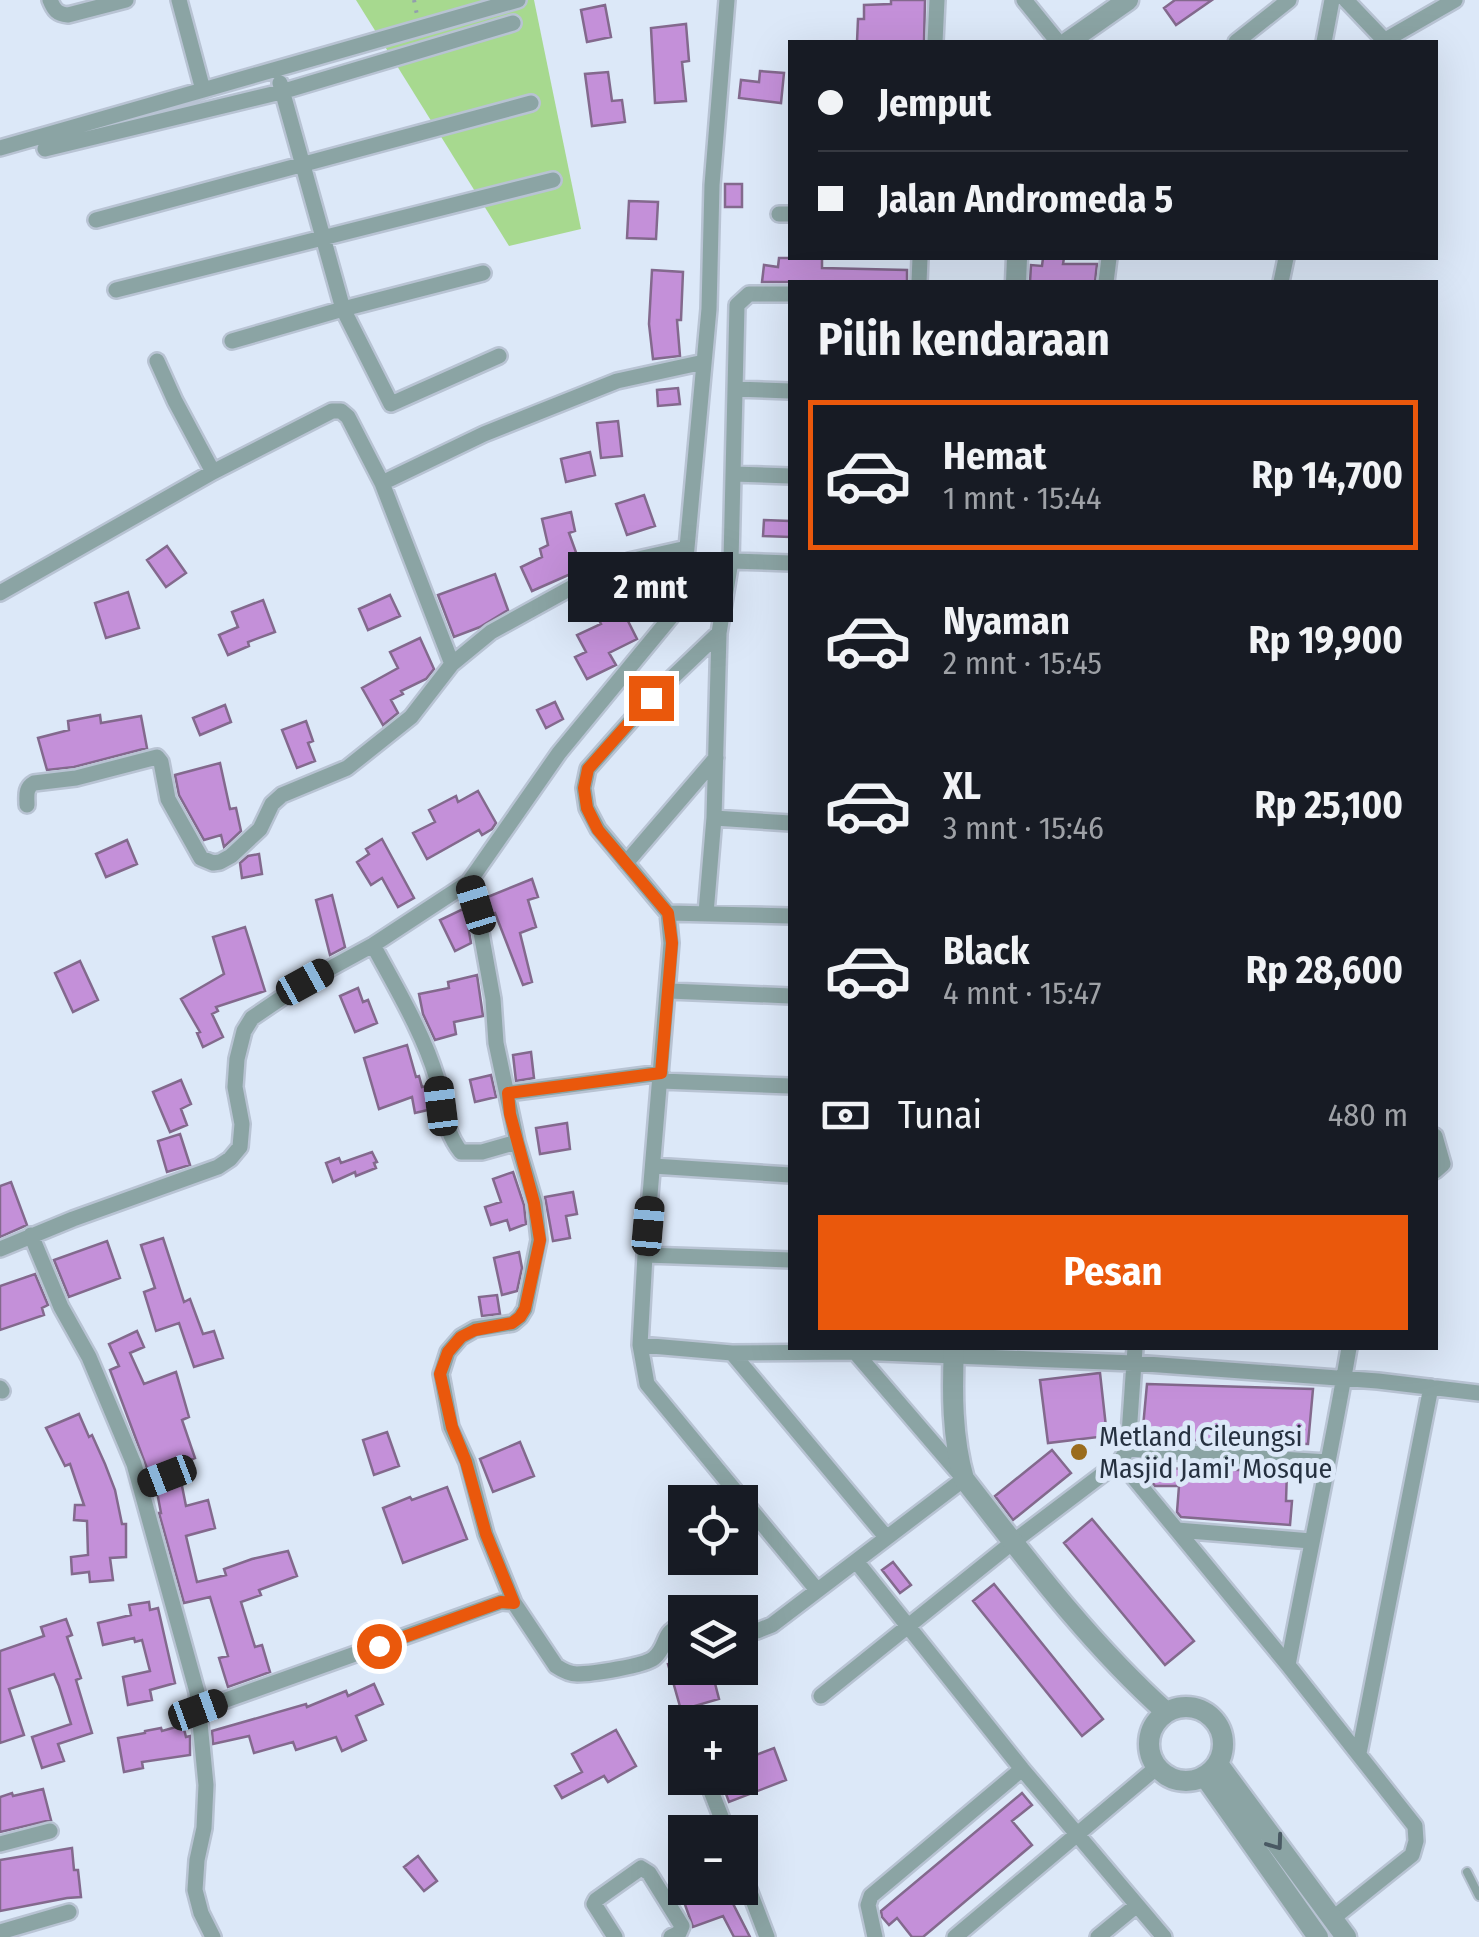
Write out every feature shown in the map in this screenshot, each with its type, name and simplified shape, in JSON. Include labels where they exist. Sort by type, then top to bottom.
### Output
[{"type":"street","points":[[50,0],[53,9],[68,15],[126,0]]},
{"type":"street","points":[[180,0],[202,90]]},
{"type":"street","points":[[0,148],[518,0]]},
{"type":"street","points":[[0,1249],[31,1234],[218,1168],[230,1160],[240,1148],[242,1124],[235,1087],[237,1059],[252,1018],[469,882],[559,753],[675,612],[683,591],[709,308],[716,136],[728,0],[719,0]]},
{"type":"street","points":[[935,40],[938,7],[955,0]]},
{"type":"street","points":[[1024,0],[1056,40]]},
{"type":"street","points":[[1071,40],[1128,0]]},
{"type":"street","points":[[1239,40],[1289,0]]},
{"type":"street","points":[[1324,40],[1332,0]]},
{"type":"street","points":[[1346,0],[1382,40]]},
{"type":"street","points":[[1387,40],[1456,0]]},
{"type":"street","points":[[45,149],[281,92],[513,23]]},
{"type":"street","points":[[278,69],[281,92],[343,309],[391,404],[499,356]]},
{"type":"street","points":[[96,220],[531,104]]},
{"type":"street","points":[[116,290],[552,180]]},
{"type":"street","points":[[232,341],[483,273]]},
{"type":"street","points":[[706,913],[714,818],[720,634],[731,560],[737,305],[749,294],[788,294]]},
{"type":"street","points":[[157,361],[213,472]]},
{"type":"street","points":[[382,482],[484,434],[617,381],[704,362]]},
{"type":"street","points":[[735,389],[788,391]]},
{"type":"street","points":[[0,593],[213,472],[332,411],[341,411],[356,429],[382,482],[452,664]]},
{"type":"street","points":[[733,474],[788,476]]},
{"type":"street","points":[[27,805],[27,792],[34,783],[76,778],[157,757],[168,799],[201,858],[220,862],[260,829],[272,804],[282,795],[347,768],[411,717],[452,664],[491,632],[598,572],[687,548]]},
{"type":"street","points":[[731,560],[788,563]]},
{"type":"street","points":[[720,634],[651,698],[588,769],[584,788],[587,808],[598,830],[668,913],[672,943],[640,1345],[647,1384],[817,1590]]},
{"type":"street","points":[[626,863],[716,758]]},
{"type":"street","points":[[714,818],[788,823]]},
{"type":"street","points":[[469,882],[510,1114],[540,1240],[520,1317],[512,1323],[475,1330],[461,1337],[448,1352],[440,1374],[452,1427],[486,1534],[514,1603],[556,1666],[577,1674],[645,1664],[659,1653],[668,1636]]},
{"type":"street","points":[[668,913],[788,916]]},
{"type":"street","points":[[373,945],[422,1041],[438,1082],[441,1106],[454,1144],[461,1152],[472,1154],[517,1142]]},
{"type":"street","points":[[668,992],[788,996]]},
{"type":"street","points":[[508,1093],[661,1077],[788,1086]]},
{"type":"street","points":[[653,1166],[788,1175]]},
{"type":"street","points":[[31,1234],[134,1464],[197,1692],[206,1785],[194,1890],[200,1914],[213,1937]]},
{"type":"street","points":[[645,1255],[788,1260]]},
{"type":"street","points":[[640,1345],[732,1353],[1134,1355],[1474,1393]]},
{"type":"street","points":[[1288,1666],[1349,1350]]},
{"type":"street","points":[[862,1351],[1127,1677],[1166,1712]]},
{"type":"street","points":[[954,1352],[956,1437],[964,1479]]},
{"type":"street","points":[[732,1353],[886,1538]]},
{"type":"street","points":[[1134,1355],[1124,1455],[1177,1530],[1415,1826],[1412,1855],[1332,1918]]},
{"type":"street","points":[[1359,1753],[1437,1388]]},
{"type":"street","points":[[821,1696],[1124,1455],[1327,1462]]},
{"type":"street","points":[[140,1486],[172,1474]]},
{"type":"street","points":[[758,1630],[772,1625],[964,1479]]},
{"type":"street","points":[[1177,1530],[1311,1541]]},
{"type":"street","points":[[856,1561],[1022,1769],[1164,1937]]},
{"type":"street","points":[[198,1710],[501,1602],[514,1603]]},
{"type":"street","points":[[1181,1706],[1202,1709],[1218,1723],[1224,1744],[1211,1771],[1178,1782],[1156,1768],[1148,1750],[1150,1730],[1161,1714],[1181,1706]]},
{"type":"street","points":[[955,1937],[1156,1768]]},
{"type":"street","points":[[875,1937],[868,1905],[871,1896],[1022,1769]]},
{"type":"street","points":[[1211,1771],[1346,1937]]},
{"type":"street","points":[[1211,1771],[1316,1936]]},
{"type":"street","points":[[0,1844],[50,1830]]},
{"type":"street","points":[[615,1937],[594,1904],[641,1868],[649,1872],[682,1926],[671,1937]]},
{"type":"street","points":[[755,1905],[767,1937]]},
{"type":"street","points":[[1098,1937],[1138,1905]]},
{"type":"street","points":[[0,1932],[69,1912]]},
{"type":"lane","points":[[1467,1872],[1479,1896]]},
{"type":"green space","points":[[356,0],[534,0],[581,229],[509,246]]},
{"type":"building","points":[[891,0],[925,0],[924,40],[857,40],[858,19],[864,19],[864,5],[891,4]]},
{"type":"building","points":[[1175,0],[1212,0],[1176,25],[1164,8]]},
{"type":"building","points":[[605,5],[611,37],[587,42],[581,10]]},
{"type":"building","points":[[686,24],[689,61],[682,62],[686,101],[655,103],[651,28]]},
{"type":"building","points":[[760,71],[784,73],[781,103],[739,98],[741,80],[759,82]]},
{"type":"building","points":[[608,72],[612,101],[622,100],[625,122],[592,126],[585,74]]},
{"type":"building","points":[[725,184],[742,184],[742,207],[725,207]]},
{"type":"building","points":[[629,201],[658,202],[656,239],[627,238]]},
{"type":"building","points":[[779,258],[822,260],[822,268],[907,270],[907,280],[762,282],[764,265],[778,267]]},
{"type":"building","points":[[1043,260],[1097,264],[1095,280],[1030,280],[1031,265],[1042,266]]},
{"type":"building","points":[[652,270],[683,272],[681,320],[677,320],[680,356],[653,359],[649,324]]},
{"type":"building","points":[[678,388],[680,404],[658,406],[657,390]]},
{"type":"building","points":[[618,421],[622,456],[601,458],[597,423]]},
{"type":"building","points":[[590,452],[595,475],[566,482],[561,459]]},
{"type":"building","points":[[644,495],[655,526],[627,535],[616,504]]},
{"type":"building","points":[[571,512],[575,531],[569,533],[582,569],[532,591],[521,567],[542,557],[540,549],[548,545],[542,519]]},
{"type":"building","points":[[764,520],[788,521],[788,537],[763,536]]},
{"type":"building","points":[[167,546],[186,573],[166,587],[147,560]]},
{"type":"building","points":[[495,574],[508,610],[454,637],[438,595]]},
{"type":"building","points":[[128,592],[139,628],[106,638],[95,603]]},
{"type":"building","points":[[626,592],[637,612],[626,617],[637,639],[609,653],[616,665],[587,679],[575,657],[586,652],[577,635],[601,624],[593,609]]},
{"type":"building","points":[[390,595],[400,616],[368,630],[359,609]]},
{"type":"building","points":[[263,600],[275,632],[228,655],[219,635],[238,627],[232,612]]},
{"type":"building","points":[[420,638],[434,669],[426,679],[391,700],[398,713],[383,725],[362,688],[398,668],[390,652]]},
{"type":"building","points":[[555,702],[563,719],[546,728],[537,710]]},
{"type":"building","points":[[225,705],[231,722],[200,735],[193,718]]},
{"type":"building","points":[[100,715],[101,723],[141,716],[147,748],[47,770],[38,738],[69,730],[68,721]]},
{"type":"building","points":[[306,721],[315,761],[297,768],[282,730]]},
{"type":"building","points":[[220,763],[230,809],[236,808],[241,831],[224,847],[221,835],[204,840],[179,795],[175,775]]},
{"type":"building","points":[[478,791],[496,823],[492,829],[482,835],[479,830],[427,859],[413,833],[435,822],[429,810],[456,796],[458,802]]},
{"type":"building","points":[[382,839],[414,898],[398,907],[382,878],[371,885],[357,862],[369,854],[366,849]]},
{"type":"building","points":[[127,840],[137,864],[106,877],[96,854]]},
{"type":"building","points":[[259,854],[262,874],[242,878],[240,863]]},
{"type":"building","points":[[532,879],[538,897],[528,900],[536,927],[520,933],[532,982],[523,985],[495,913],[489,915],[485,898]]},
{"type":"building","points":[[332,895],[345,947],[330,955],[316,900]]},
{"type":"building","points":[[465,908],[471,943],[455,951],[440,920]]},
{"type":"building","points":[[245,927],[265,991],[216,1007],[218,1011],[212,1014],[223,1037],[203,1047],[197,1033],[200,1032],[181,999],[224,974],[213,937]]},
{"type":"building","points":[[80,961],[98,1000],[73,1012],[55,973]]},
{"type":"building","points":[[477,975],[483,1016],[454,1022],[456,1034],[435,1040],[419,994],[449,988],[448,982]]},
{"type":"building","points":[[358,988],[363,1002],[368,1000],[377,1023],[355,1032],[340,996]]},
{"type":"building","points":[[407,1045],[416,1077],[419,1076],[422,1087],[427,1086],[432,1109],[415,1113],[412,1097],[379,1109],[364,1058]]},
{"type":"building","points":[[531,1052],[534,1078],[516,1081],[513,1055]]},
{"type":"building","points":[[491,1075],[496,1097],[475,1102],[470,1080]]},
{"type":"building","points":[[181,1080],[191,1104],[181,1109],[187,1125],[170,1132],[153,1092]]},
{"type":"building","points":[[567,1123],[570,1149],[540,1154],[536,1128]]},
{"type":"building","points":[[180,1134],[190,1165],[167,1172],[158,1141]]},
{"type":"building","points":[[372,1152],[376,1168],[333,1182],[326,1163],[339,1158],[341,1163]]},
{"type":"building","points":[[513,1172],[526,1224],[510,1230],[507,1220],[491,1225],[485,1207],[501,1202],[493,1179]]},
{"type":"building","points":[[11,1182],[27,1225],[0,1237],[0,1186]]},
{"type":"building","points":[[573,1192],[577,1214],[566,1216],[570,1238],[553,1241],[545,1197]]},
{"type":"building","points":[[163,1238],[184,1302],[190,1299],[203,1334],[214,1331],[223,1358],[194,1367],[179,1323],[156,1331],[144,1292],[155,1288],[141,1245]]},
{"type":"building","points":[[107,1241],[120,1278],[69,1297],[54,1260]]},
{"type":"building","points":[[519,1252],[522,1268],[517,1291],[502,1295],[494,1258]]},
{"type":"building","points":[[35,1274],[48,1305],[42,1308],[44,1315],[0,1330],[0,1286]]},
{"type":"building","points":[[497,1295],[500,1314],[482,1316],[479,1297]]},
{"type":"building","points":[[137,1331],[144,1347],[130,1353],[144,1384],[176,1372],[189,1417],[182,1420],[195,1458],[148,1471],[110,1370],[119,1366],[109,1344]]},
{"type":"building","points":[[1100,1373],[1107,1436],[1048,1443],[1040,1380]]},
{"type":"building","points":[[1147,1384],[1313,1389],[1308,1444],[1142,1438]]},
{"type":"building","points":[[79,1414],[105,1464],[122,1524],[126,1524],[126,1557],[110,1558],[113,1580],[90,1582],[89,1572],[72,1574],[71,1557],[88,1555],[87,1521],[74,1520],[75,1505],[84,1505],[70,1464],[65,1466],[46,1428]]},
{"type":"building","points":[[387,1432],[399,1466],[374,1475],[363,1440]]},
{"type":"building","points":[[520,1442],[534,1476],[493,1492],[480,1459]]},
{"type":"building","points":[[1052,1450],[1071,1473],[1013,1520],[995,1496]]},
{"type":"building","points":[[1152,1468],[1287,1471],[1286,1501],[1292,1501],[1290,1525],[1181,1517],[1177,1512],[1179,1486],[1155,1486]]},
{"type":"building","points":[[181,1481],[186,1506],[208,1500],[215,1528],[186,1536],[197,1582],[226,1575],[224,1569],[252,1559],[288,1551],[297,1576],[259,1590],[261,1595],[241,1602],[255,1647],[262,1645],[270,1672],[228,1687],[219,1658],[228,1656],[210,1597],[184,1603],[159,1513],[157,1492]]},
{"type":"building","points":[[447,1487],[467,1539],[403,1563],[383,1508]]},
{"type":"building","points":[[1092,1519],[1194,1641],[1165,1665],[1064,1543]]},
{"type":"building","points":[[893,1562],[911,1585],[900,1593],[882,1570]]},
{"type":"building","points":[[994,1584],[1103,1719],[1082,1736],[973,1601]]},
{"type":"building","points":[[149,1602],[150,1610],[158,1608],[175,1683],[150,1690],[152,1700],[128,1705],[123,1677],[150,1671],[142,1640],[135,1642],[134,1638],[103,1645],[98,1623],[131,1615],[129,1605]]},
{"type":"building","points":[[66,1619],[72,1635],[67,1637],[81,1678],[76,1680],[92,1733],[58,1744],[64,1761],[42,1768],[32,1737],[71,1724],[59,1686],[54,1674],[9,1689],[24,1735],[0,1743],[0,1651],[44,1636],[41,1627]]},
{"type":"building","points":[[374,1684],[383,1704],[356,1716],[366,1740],[342,1751],[336,1737],[296,1750],[293,1742],[254,1753],[249,1736],[213,1744],[212,1731],[306,1704],[307,1707],[346,1691],[348,1696]]},
{"type":"building","points":[[674,1685],[715,1685],[719,1699],[680,1705]]},
{"type":"building","points":[[183,1725],[186,1737],[190,1736],[190,1755],[142,1762],[143,1768],[124,1772],[118,1738]]},
{"type":"building","points":[[616,1730],[636,1766],[608,1782],[604,1776],[562,1798],[555,1786],[582,1772],[572,1754]]},
{"type":"building","points":[[774,1748],[786,1780],[758,1791],[758,1754]]},
{"type":"building","points":[[43,1789],[51,1820],[0,1832],[0,1797]]},
{"type":"building","points":[[1022,1793],[1032,1805],[1012,1821],[1032,1845],[923,1937],[912,1937],[897,1918],[889,1925],[881,1911]]},
{"type":"building","points":[[726,1795],[747,1795],[729,1802]]},
{"type":"building","points":[[72,1848],[81,1897],[0,1911],[0,1860]]},
{"type":"building","points":[[418,1856],[437,1881],[424,1891],[404,1867]]},
{"type":"building","points":[[685,1905],[734,1905],[750,1937],[734,1937],[723,1916],[693,1927]]},
{"type":"place","name":"Metland Cileungsi Masjid Jami' Mosque","points":[[1079,1452]]},
{"type":"route","points":[[379,1646],[501,1602],[514,1603],[486,1534],[452,1427],[440,1374],[448,1352],[461,1337],[475,1330],[512,1323],[525,1309],[540,1240],[508,1093],[661,1073],[672,943],[668,913],[598,830],[587,808],[584,788],[588,769],[651,698]]}]
